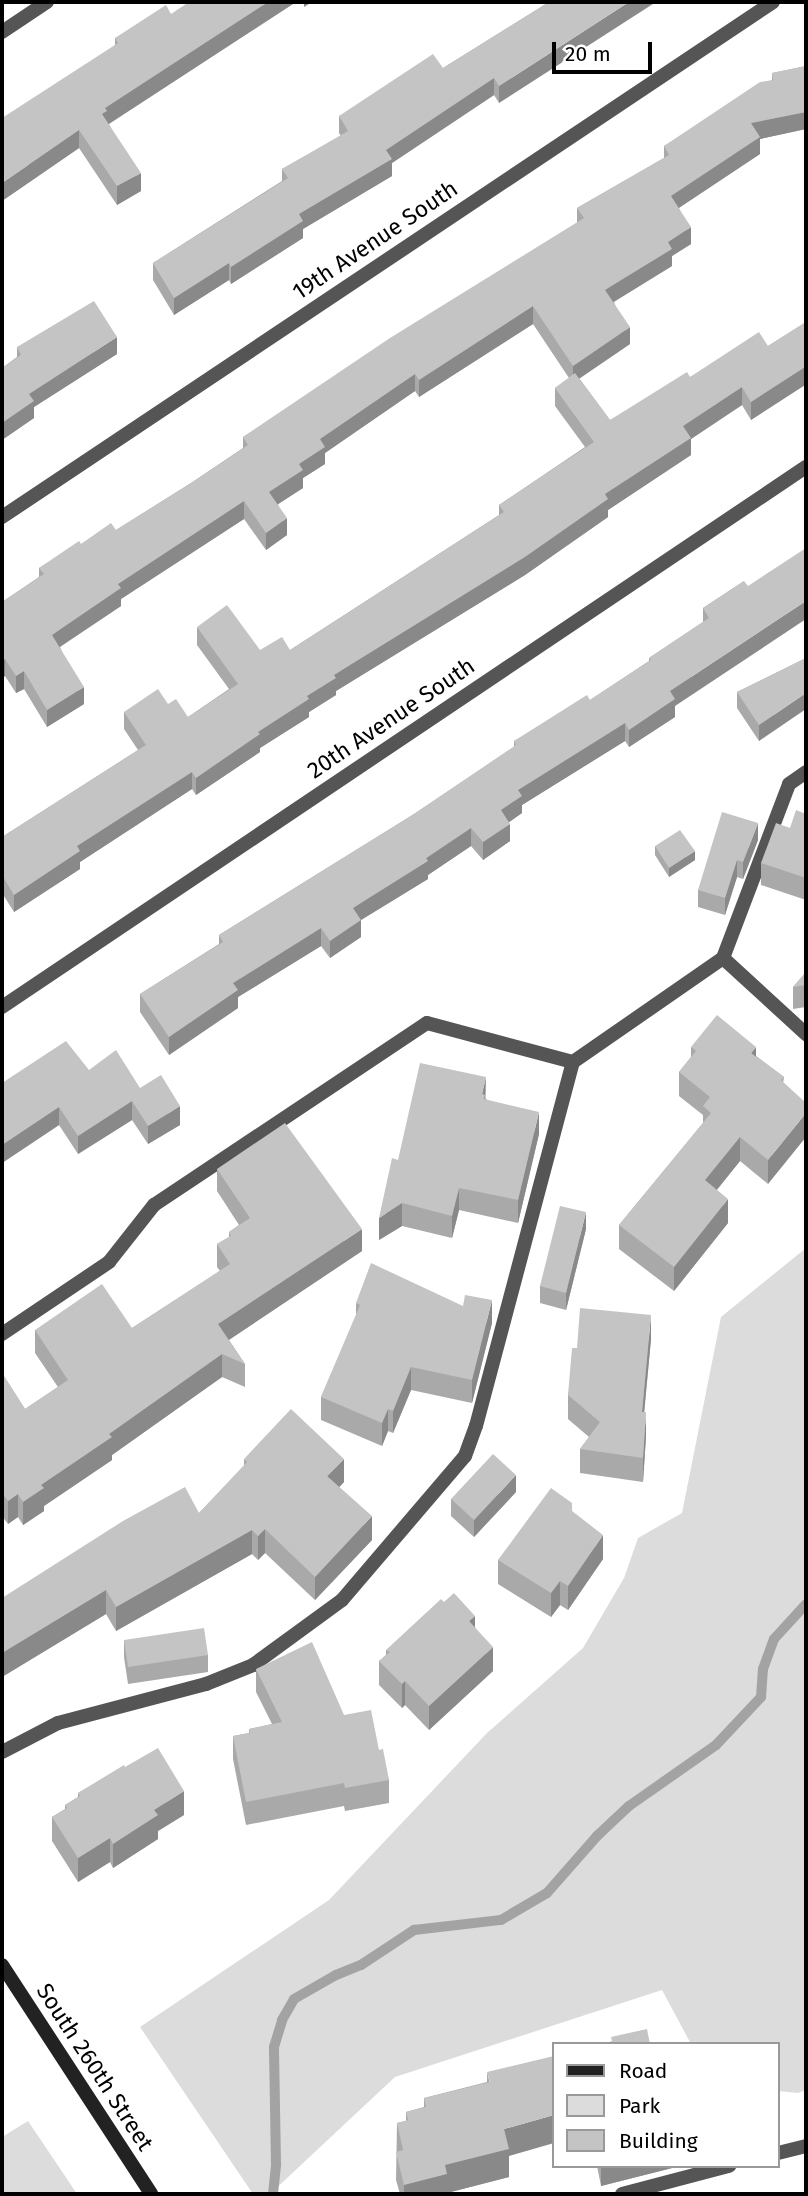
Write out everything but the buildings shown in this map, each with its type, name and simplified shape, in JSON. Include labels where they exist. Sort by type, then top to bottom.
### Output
[{"type":"main road","name":"South 260th Street","points":[[2,1965],[151,2194]]},
{"type":"street","points":[[2,32],[47,2]]},
{"type":"street","name":"19th Avenue South","points":[[2,517],[773,2]]},
{"type":"street","name":"20th Avenue South","points":[[2,1007],[806,467]]},
{"type":"street","points":[[2,1752],[58,1723],[195,1688],[253,1665],[342,1600],[465,1456],[477,1426],[573,1062],[723,958],[789,784],[806,772]]},
{"type":"street","points":[[723,958],[806,1034]]},
{"type":"street","points":[[2,1334],[109,1262],[154,1205],[427,1023],[573,1062]]},
{"type":"street","points":[[780,2152],[806,2146]]},
{"type":"street","points":[[622,2194],[721,2168]]},
{"type":"green space","points":[[806,1248],[806,2090],[798,2093],[780,2091],[780,2042],[690,2042],[662,1990],[395,2077],[270,2194],[253,2194],[140,2027],[329,1900],[487,1733],[583,1648],[624,1578],[638,1538],[682,1513],[721,1317]]},
{"type":"green space","points":[[28,2121],[77,2194],[2,2194],[2,2137]]},
{"type":"waterway","points":[[273,2194],[276,2164],[274,2047],[282,2020],[294,1999],[336,1975],[361,1965],[414,1930],[501,1920],[547,1893],[597,1836],[629,1806],[716,1745],[761,1697],[763,1669],[774,1639],[806,1604]]}]
